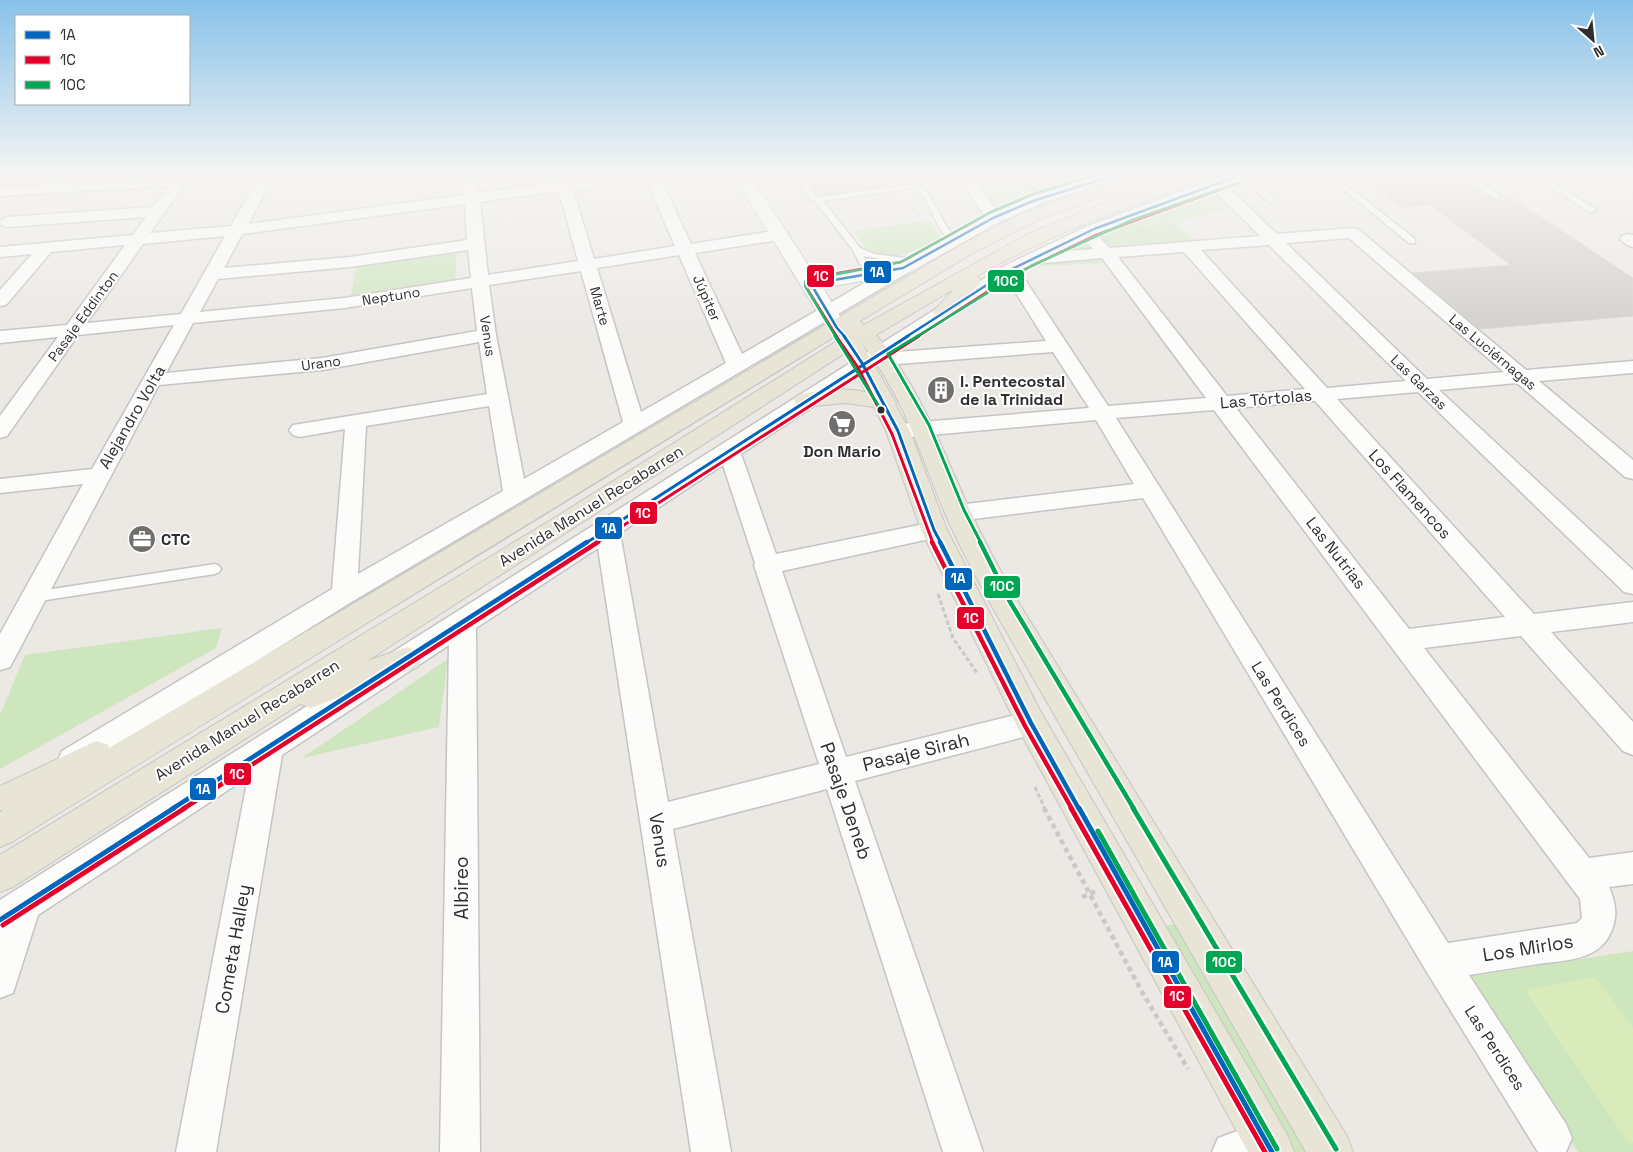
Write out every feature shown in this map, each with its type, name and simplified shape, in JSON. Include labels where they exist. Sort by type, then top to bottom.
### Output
[{"type":"main road","name":"Avenida Manuel Recabarren","points":[[0,875],[856,339],[1003,230]]},
{"type":"main road","name":"Avenida Manuel Recabarren","points":[[0,831],[304,649],[569,486],[1015,260],[1061,230]]},
{"type":"main road","points":[[943,312],[986,268],[1015,260]]},
{"type":"main road","points":[[856,339],[884,403],[911,430],[934,530],[1031,723],[1256,1148]]},
{"type":"main road","points":[[856,339],[958,513],[1004,603],[1331,1152]]},
{"type":"main road","points":[[569,486],[712,379]]},
{"type":"main road","points":[[805,400],[835,394],[861,396],[884,403]]},
{"type":"main road","points":[[4,801],[304,649]]},
{"type":"main road","points":[[254,716],[407,659]]},
{"type":"main road","points":[[1031,723],[1046,711],[1052,701],[1055,689]]},
{"type":"street","name":"Pasaje Eddinton","points":[[0,431],[145,230]]},
{"type":"street","points":[[0,252],[236,230]]},
{"type":"street","name":"Alejandro Volta","points":[[0,659],[236,230]]},
{"type":"street","name":"Venus","points":[[474,230],[487,335],[516,494]]},
{"type":"street","name":"Marte","points":[[578,230],[634,425]]},
{"type":"street","name":"Júpiter","points":[[676,230],[737,365]]},
{"type":"street","points":[[776,230],[811,284],[856,339],[1060,346]]},
{"type":"street","name":"Avenida Manuel Recabarren","points":[[13,912],[269,746],[463,624],[805,400],[856,339],[908,265],[971,230]]},
{"type":"street","name":"Avenida Manuel Recabarren","points":[[1015,260],[1094,230]]},
{"type":"street","name":"Las Garzas","points":[[1260,230],[1633,585]]},
{"type":"street","name":"Las Nutrias","points":[[1086,233],[1106,253],[1584,875]]},
{"type":"street","name":"Las Luciérnagas","points":[[1271,240],[1353,233],[1633,472]]},
{"type":"street","name":"Neptuno","points":[[0,337],[344,303],[779,235]]},
{"type":"street","points":[[1015,260],[1271,240]]},
{"type":"street","points":[[213,274],[350,262],[475,244]]},
{"type":"street","name":"Los Flamencos","points":[[1188,246],[1633,742]]},
{"type":"street","points":[[0,302],[46,248]]},
{"type":"street","name":"Las Perdices","points":[[1015,260],[1060,346],[1148,490],[1440,962],[1552,1138]]},
{"type":"street","points":[[811,284],[908,265]]},
{"type":"street","name":"Avenida Manuel Recabarren","points":[[4,801],[344,594],[737,365],[856,339],[943,312]]},
{"type":"street","name":"Urano","points":[[153,380],[322,364],[487,335]]},
{"type":"street","name":"Las Tórtolas","points":[[911,430],[1422,385],[1522,377],[1628,372]]},
{"type":"street","points":[[300,430],[498,398]]},
{"type":"street","points":[[344,594],[356,421]]},
{"type":"street","name":"Pasaje Deneb","points":[[729,450],[963,1152]]},
{"type":"street","points":[[0,486],[99,476]]},
{"type":"street","points":[[958,513],[1148,490]]},
{"type":"street","name":"Venus","points":[[607,529],[711,1152]]},
{"type":"street","points":[[766,564],[934,530]]},
{"type":"street","points":[[1403,640],[1633,612]]},
{"type":"street","name":"Albireo","points":[[460,1152],[463,624]]},
{"type":"street","name":"Pasaje Sirah","points":[[656,819],[1031,723]]},
{"type":"street","name":"Cometa Halley","points":[[196,1152],[269,746]]},
{"type":"street","points":[[1584,875],[1633,868]]},
{"type":"street","name":"Los Mirlos","points":[[1440,962],[1582,940],[1596,929],[1599,920],[1599,906],[1594,890],[1584,875]]},
{"type":"street","points":[[0,980],[13,912]]},
{"type":"lane","points":[[841,230],[856,250],[866,268],[866,274]]},
{"type":"lane","points":[[943,230],[953,239]]},
{"type":"lane","points":[[1398,230],[1412,241]]},
{"type":"lane","points":[[856,250],[908,265]]},
{"type":"lane","points":[[33,597],[215,569]]},
{"type":"path","points":[[1172,230],[1188,246]]},
{"type":"green space","points":[[936,230],[940,238],[904,254],[882,256],[872,252],[862,244],[854,231]]},
{"type":"green space","points":[[1183,230],[1194,242],[1181,241],[1108,247],[1095,231]]},
{"type":"green space","points":[[1083,235],[1103,263],[1020,267]]},
{"type":"green space","points":[[457,251],[455,282],[351,295],[357,263]]},
{"type":"green space","points":[[222,628],[216,648],[0,769],[0,715],[25,655]]},
{"type":"green space","points":[[448,659],[439,727],[302,758]]},
{"type":"green space","points":[[1177,923],[1311,1152],[1291,1152],[1163,927]]},
{"type":"green space","points":[[1633,951],[1633,1152],[1578,1152],[1460,978]]},
{"type":"green space","points":[[1595,977],[1633,1028],[1633,1143],[1629,1144],[1525,990]]},
{"type":"building","points":[[1463,230],[1560,230],[1633,278],[1633,316],[1480,329],[1413,273],[1511,265]]},
{"type":"transit line","name":"1C","points":[[959,230],[901,262],[809,278],[806,280],[805,285],[832,331],[857,366],[892,434],[928,533],[1025,726],[1265,1152]]},
{"type":"transit line","name":"10C","points":[[881,410],[814,302],[805,286],[806,280],[901,262],[959,230]]},
{"type":"transit line","name":"1A","points":[[972,230],[903,268],[811,284],[837,328],[849,342],[862,363],[898,431],[934,530],[1031,723],[1272,1152]]},
{"type":"transit line","name":"1A","points":[[0,920],[1010,270],[1092,230]]},
{"type":"transit line","name":"1C","points":[[3,925],[1013,275],[1110,230]]},
{"type":"transit line","name":"10C","points":[[1111,230],[1031,266],[888,354],[929,425],[964,510],[1009,600],[1336,1149]]},
{"type":"transit line","name":"10C","points":[[1098,831],[1277,1149]]},
{"type":"place","name":"I. Pentecostal de la Trinidad","points":[[941,390]]},
{"type":"place","name":"Don Mario","points":[[842,424]]},
{"type":"place","name":"CTC","points":[[142,539]]}]
